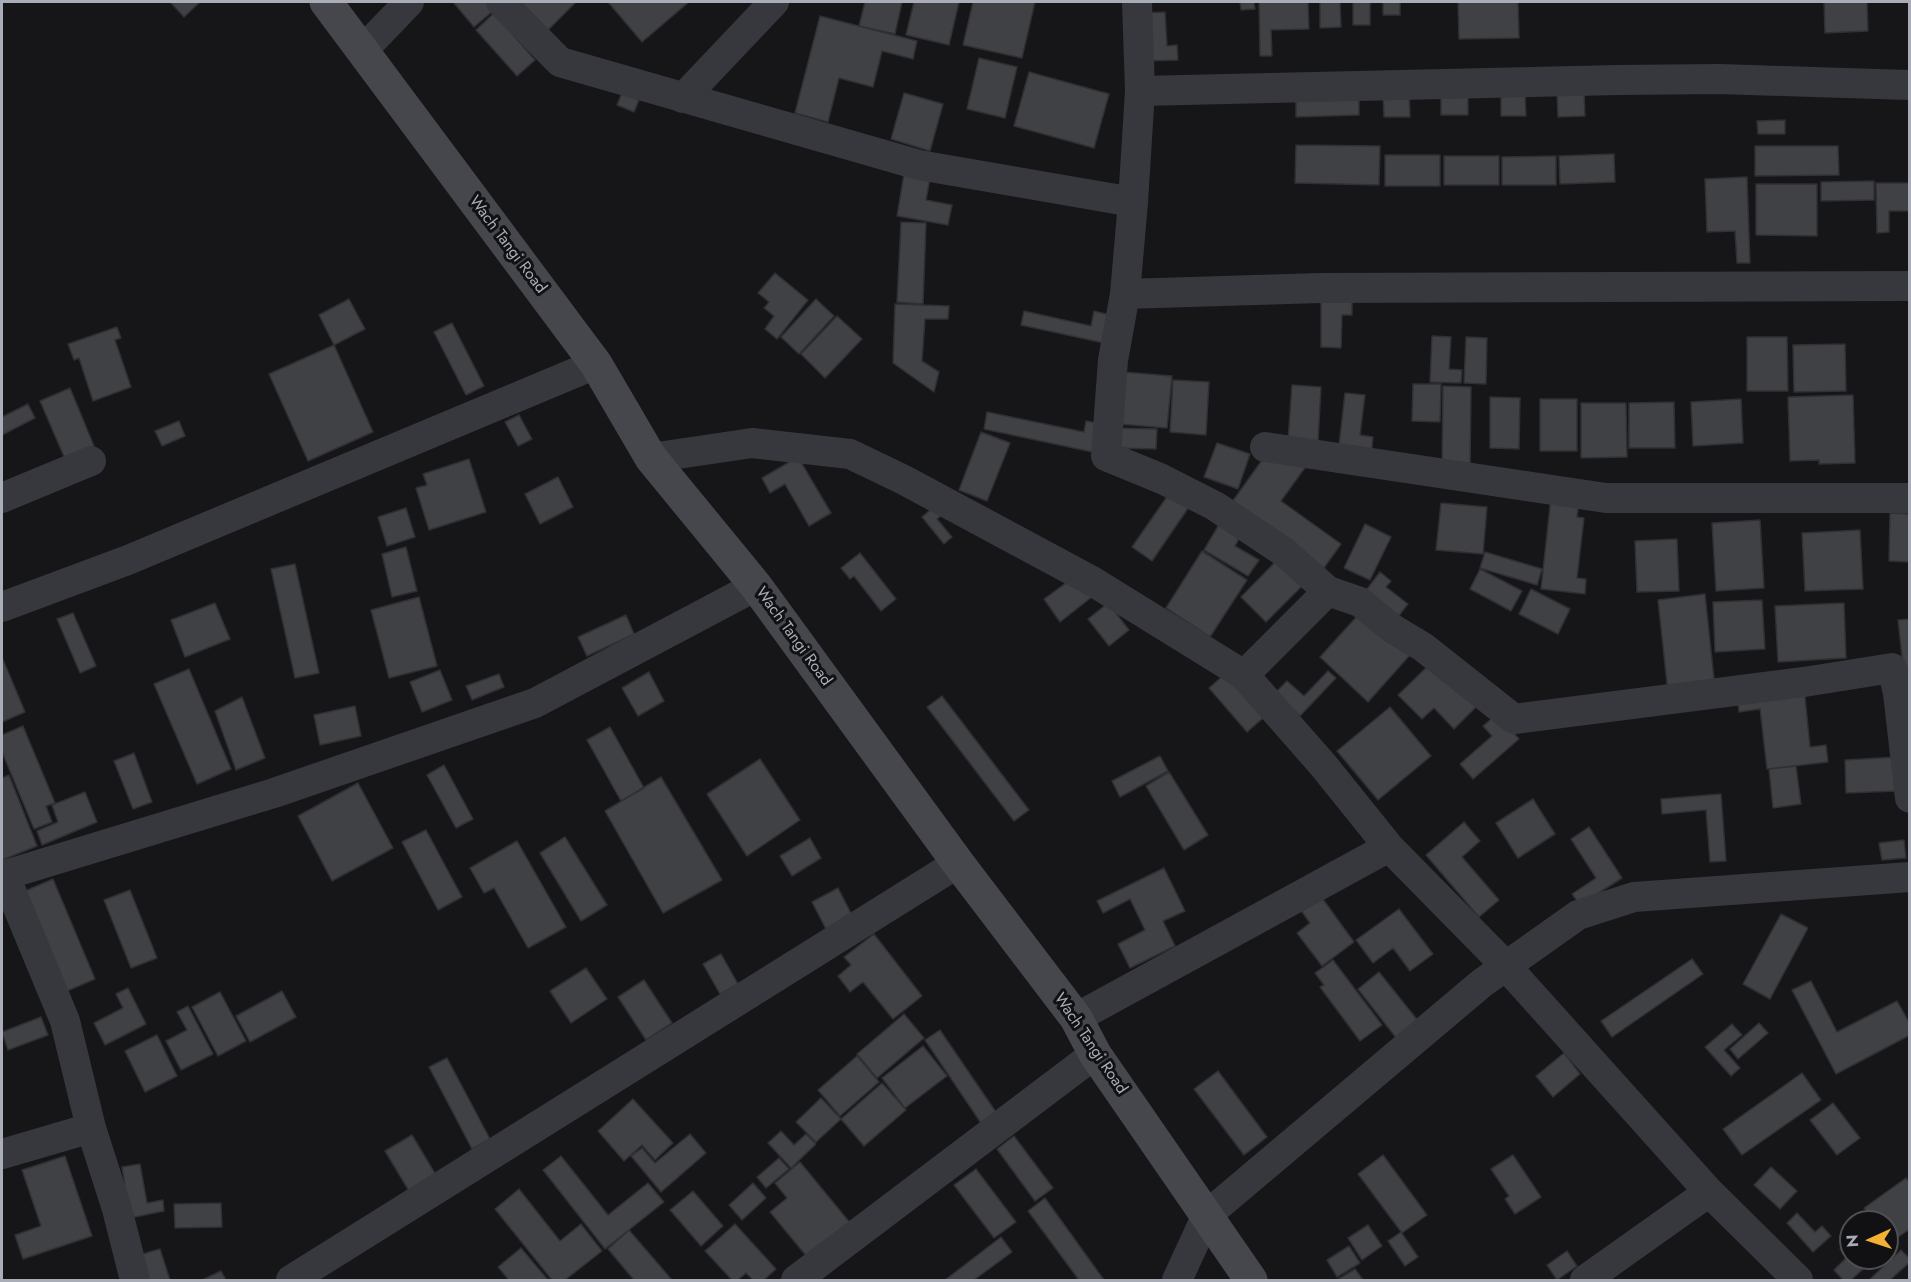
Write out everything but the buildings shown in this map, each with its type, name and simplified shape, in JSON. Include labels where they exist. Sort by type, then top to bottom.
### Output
[{"type":"main road","name":"Wach Tangi Road","points":[[326,2],[596,364],[651,458],[756,586],[958,863],[1076,1018],[1095,1054],[1251,1281]]},
{"type":"street","points":[[362,51],[409,2]]},
{"type":"street","points":[[501,2],[560,62],[919,165],[1133,202]]},
{"type":"street","points":[[683,98],[774,2]]},
{"type":"street","points":[[1137,2],[1140,91],[1133,202],[1125,294],[1113,360],[1106,456],[1162,479],[1215,506],[1284,552],[1328,591],[1360,602],[1393,629],[1423,647],[1514,719],[1804,682],[1892,668],[1898,693],[1910,798]]},
{"type":"street","points":[[1140,91],[1718,79],[1910,85]]},
{"type":"street","points":[[1125,294],[1321,288],[1910,286]]},
{"type":"street","points":[[2,607],[128,560],[596,364]]},
{"type":"street","points":[[651,458],[752,443],[850,454],[904,480],[1092,581],[1244,675],[1323,765],[1389,848],[1505,965],[1709,1192],[1798,1281]]},
{"type":"street","points":[[1265,447],[1606,498],[1910,498]]},
{"type":"street","points":[[2,498],[91,461]]},
{"type":"street","points":[[135,1281],[117,1209],[91,1128],[65,1021],[3,875],[274,793],[535,703],[756,586]]},
{"type":"street","points":[[1244,675],[1328,591]]},
{"type":"street","points":[[1076,1018],[1389,848]]},
{"type":"street","points":[[291,1281],[958,863]]},
{"type":"street","points":[[1178,1281],[1207,1215],[1482,983],[1578,915],[1634,897],[1910,878]]},
{"type":"street","points":[[796,1281],[1095,1054]]},
{"type":"street","points":[[2,1154],[91,1128]]},
{"type":"street","points":[[1585,1281],[1709,1192]]}]
